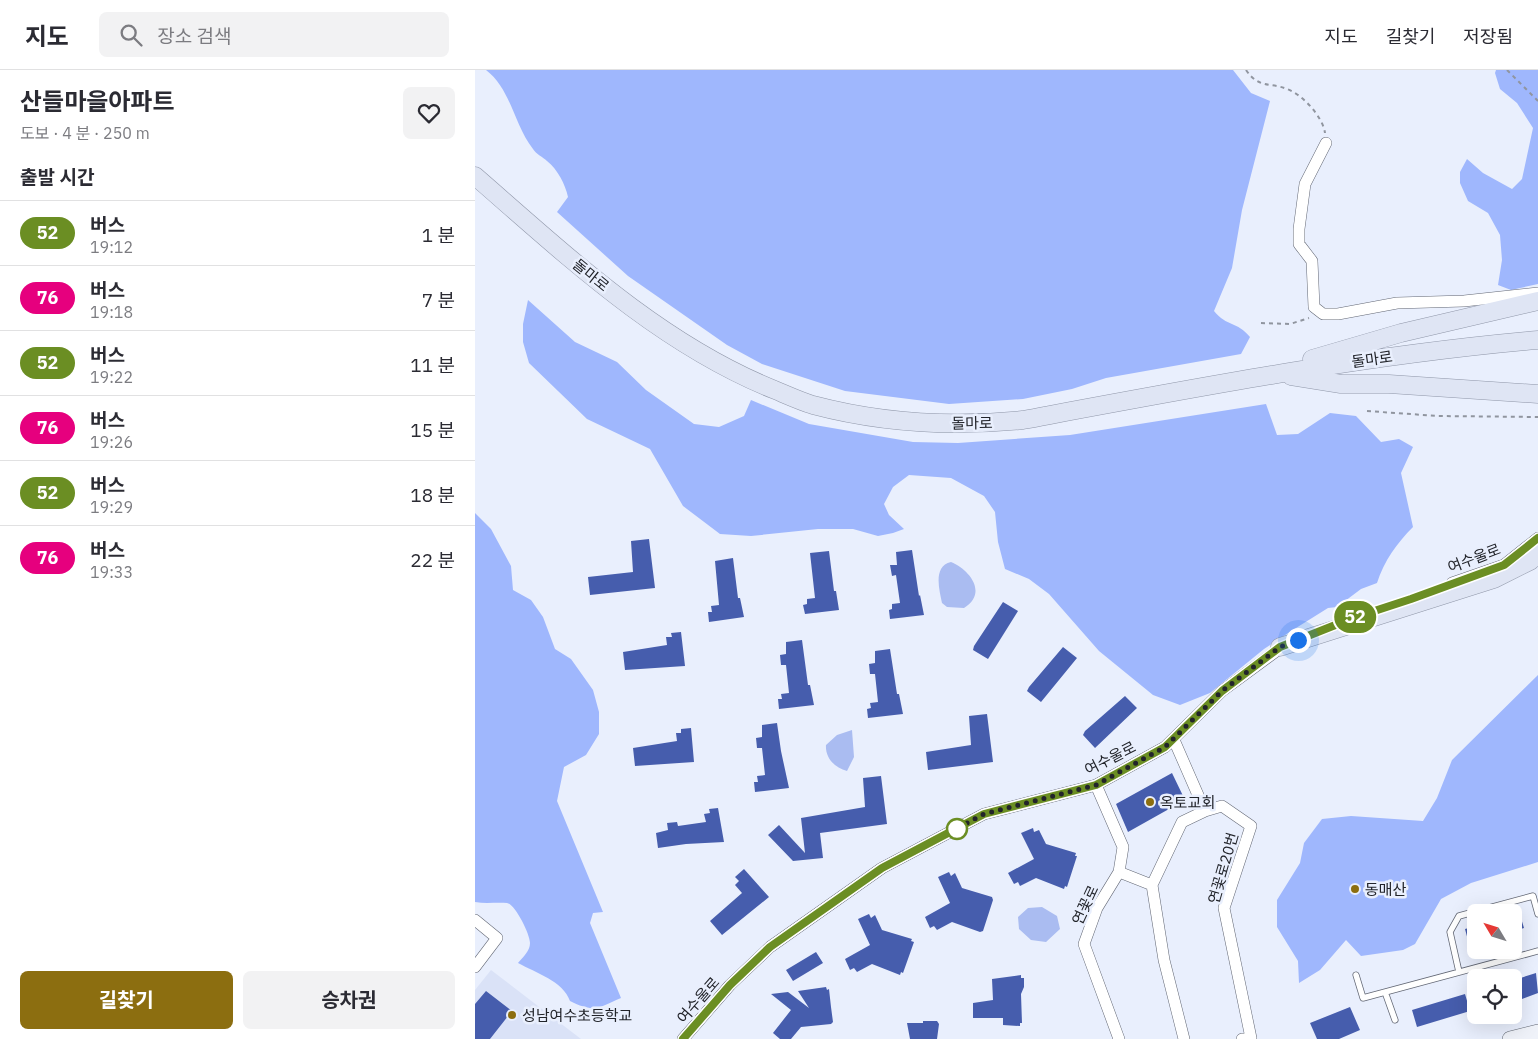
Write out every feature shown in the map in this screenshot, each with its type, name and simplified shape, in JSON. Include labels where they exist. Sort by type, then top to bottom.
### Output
[{"type":"main road","name":"돌마로","points":[[475,176],[571,260],[637,312],[742,377],[812,405],[856,415],[944,424],[988,424],[1023,420],[1273,373],[1449,348],[1538,340]]},
{"type":"main road","points":[[1273,373],[1333,352],[1385,337],[1538,301]]},
{"type":"main road","points":[[1273,373],[1341,384],[1389,384],[1538,394]]},
{"type":"main road","points":[[1280,647],[1494,579],[1530,561],[1538,554]]},
{"type":"main road","points":[[1510,1039],[1538,1032]]},
{"type":"street","points":[[1326,143],[1305,184],[1299,229],[1299,244],[1312,261],[1315,307],[1323,314],[1338,314],[1397,303],[1464,301],[1538,292]]},
{"type":"street","name":"여수울로","points":[[683,1039],[730,985],[770,947],[882,868],[984,814],[1096,785],[1174,740],[1222,691],[1280,647],[1353,618],[1504,565],[1538,538]]},
{"type":"street","points":[[1174,740],[1205,811],[1182,822],[1152,885],[1164,960],[1185,1039]]},
{"type":"street","name":"연꽃로","points":[[1096,785],[1123,847],[1119,872],[1097,908],[1084,944],[1119,1039]]},
{"type":"street","name":"연꽃로20번","points":[[1205,811],[1222,806],[1251,826],[1224,908],[1249,1039]]},
{"type":"street","points":[[1119,872],[1152,885]]},
{"type":"street","points":[[475,920],[497,938],[475,968]]},
{"type":"lane","points":[[1459,972],[1450,932],[1459,916],[1533,896],[1538,914]]},
{"type":"lane","points":[[1356,975],[1363,998],[1538,951]]},
{"type":"lane","points":[[1385,992],[1395,1020]]},
{"type":"path","points":[[1246,70],[1262,85],[1288,89],[1301,98],[1313,111],[1325,129],[1326,143]]},
{"type":"path","points":[[1507,70],[1538,101]]},
{"type":"path","points":[[1261,323],[1290,324],[1323,314]]},
{"type":"path","points":[[1367,411],[1438,416],[1538,417]]},
{"type":"shaded area","points":[[486,70],[1233,70],[1251,93],[1270,101],[1242,210],[1232,268],[1214,311],[1223,320],[1241,328],[1250,337],[1241,354],[1106,378],[1072,389],[1023,399],[949,404],[845,391],[762,364],[727,345],[628,276],[557,212],[568,197],[563,182],[551,165],[533,149],[521,129],[507,97]]},
{"type":"shaded area","points":[[1496,70],[1538,70],[1538,284],[1511,290],[1498,285],[1502,260],[1500,235],[1488,213],[1468,201],[1460,183],[1460,172],[1467,159],[1483,173],[1512,189],[1522,179],[1533,128],[1517,103],[1500,89],[1495,73]]},
{"type":"shaded area","points":[[528,300],[575,342],[617,362],[646,390],[694,424],[719,427],[744,416],[751,400],[809,424],[913,442],[958,443],[1070,435],[1266,404],[1277,435],[1298,434],[1330,413],[1356,416],[1381,442],[1399,439],[1413,447],[1401,473],[1413,527],[1402,539],[1383,567],[1377,583],[1361,589],[1337,607],[1328,608],[1288,633],[1264,649],[1210,693],[1180,705],[1153,695],[1099,651],[1049,594],[1029,579],[1005,569],[998,542],[995,512],[984,496],[951,478],[909,475],[893,487],[884,504],[889,515],[904,529],[893,533],[878,536],[853,529],[818,529],[751,536],[720,534],[683,506],[650,449],[587,419],[529,363],[523,342],[523,324]]},
{"type":"shaded area","points":[[475,513],[491,529],[511,566],[513,590],[531,600],[543,617],[555,649],[571,659],[593,690],[599,712],[599,734],[586,755],[564,767],[557,801],[603,912],[593,913],[590,923],[621,998],[601,1007],[585,1007],[570,1001],[555,983],[518,963],[528,951],[530,943],[528,933],[514,908],[507,903],[475,902]]},
{"type":"shaded area","points":[[951,562],[964,570],[974,582],[975,596],[964,608],[947,607],[942,603],[939,573],[945,564]]},
{"type":"shaded area","points":[[1538,675],[1538,862],[1471,883],[1441,899],[1415,944],[1403,950],[1361,956],[1346,940],[1320,970],[1299,983],[1298,961],[1277,927],[1277,900],[1300,863],[1304,843],[1322,819],[1351,816],[1423,821],[1437,798],[1452,760]]},
{"type":"shaded area","points":[[852,730],[854,757],[847,771],[839,768],[832,762],[827,754],[826,745],[837,735]]},
{"type":"shaded area","points":[[1042,907],[1057,916],[1060,929],[1046,942],[1031,940],[1019,929],[1018,917],[1028,908]]},
{"type":"shaded area","name":"성남여수초등학교","points":[[491,970],[581,1039],[475,1039],[475,990]]},
{"type":"building","points":[[649,539],[655,588],[590,595],[588,577],[633,572],[631,541]]},
{"type":"building","points":[[912,550],[924,615],[890,619],[889,610],[892,609],[892,604],[900,603],[896,575],[892,576],[890,565],[897,565],[896,552]]},
{"type":"building","points":[[829,551],[834,591],[836,591],[839,610],[805,614],[803,605],[807,604],[807,599],[815,598],[810,553]]},
{"type":"building","points":[[733,558],[738,598],[740,598],[744,617],[709,622],[708,612],[712,612],[711,606],[719,605],[715,561]]},
{"type":"building","points":[[1003,602],[1018,611],[988,659],[973,650],[974,646]]},
{"type":"building","points":[[681,632],[685,666],[625,670],[623,652],[667,645],[666,637],[672,637],[671,633]]},
{"type":"building","points":[[802,640],[808,685],[810,685],[814,705],[779,709],[778,699],[782,699],[781,694],[789,693],[786,665],[781,665],[780,655],[786,654],[786,642]]},
{"type":"building","points":[[1063,647],[1077,658],[1041,702],[1027,691]]},
{"type":"building","points":[[890,649],[897,694],[899,694],[903,714],[868,718],[867,709],[871,708],[870,703],[878,702],[875,674],[870,674],[869,664],[875,663],[875,651]]},
{"type":"building","points":[[1125,696],[1137,708],[1095,748],[1083,735],[1085,731]]},
{"type":"building","points":[[987,714],[993,762],[928,770],[926,752],[971,745],[969,716]]},
{"type":"building","points":[[777,723],[789,788],[755,792],[754,782],[758,782],[757,776],[765,775],[762,748],[757,748],[756,738],[762,737],[762,725]]},
{"type":"building","points":[[691,728],[694,762],[635,766],[633,748],[677,741],[676,733],[681,733],[681,729]]},
{"type":"building","name":"옥토교회","points":[[1172,773],[1185,800],[1128,832],[1116,804]]},
{"type":"building","points":[[881,776],[887,824],[820,833],[823,858],[793,861],[768,835],[779,825],[805,853],[801,818],[865,807],[863,778]]},
{"type":"building","points":[[718,808],[724,842],[658,848],[656,833],[668,830],[667,823],[677,822],[678,826],[706,822],[704,814],[710,813],[709,809]]},
{"type":"building","points":[[1033,828],[1034,832],[1039,830],[1046,844],[1076,853],[1075,856],[1077,856],[1067,887],[1065,886],[1064,889],[1036,878],[1020,886],[1018,882],[1014,884],[1008,873],[1034,859],[1021,833]]},
{"type":"building","points":[[744,869],[769,897],[722,935],[710,921],[742,893],[735,885],[739,881],[735,877]]},
{"type":"building","points":[[949,872],[951,876],[955,873],[962,888],[992,897],[993,900],[983,931],[980,932],[952,922],[937,930],[934,926],[930,928],[925,917],[950,903],[938,877]]},
{"type":"building","points":[[869,914],[871,918],[875,915],[882,930],[912,939],[911,941],[914,942],[903,973],[901,972],[900,975],[872,964],[857,972],[854,968],[850,970],[845,959],[870,945],[858,919]]},
{"type":"building","points":[[816,952],[823,963],[793,981],[786,970]]},
{"type":"building","points":[[1536,973],[1538,993],[1522,999],[1522,977]]},
{"type":"building","points":[[1021,975],[1021,978],[1024,978],[1024,987],[1021,994],[1022,1023],[1020,1023],[1020,1026],[1003,1025],[1003,1018],[973,1018],[973,1003],[993,1000],[992,979]]},
{"type":"building","points":[[826,987],[827,990],[829,989],[833,1022],[831,1024],[801,1027],[791,1039],[780,1039],[773,1033],[791,1010],[771,994],[788,992],[809,1008],[798,991]]},
{"type":"building","points":[[486,991],[512,1011],[490,1039],[475,1039],[475,1004]]},
{"type":"building","points":[[1465,994],[1467,1001],[1467,1012],[1417,1027],[1412,1010]]},
{"type":"building","points":[[1350,1007],[1360,1030],[1339,1039],[1317,1039],[1310,1023]]},
{"type":"building","points":[[923,1021],[937,1021],[939,1024],[937,1039],[910,1039],[907,1023],[923,1023]]},
{"type":"bus line","name":"52","points":[[683,1039],[730,985],[770,947],[882,868],[984,814],[1096,785],[1165,747],[1222,691],[1280,647],[1353,618],[1504,565],[1538,538]]},
{"type":"place","name":"옥토교회","points":[[1150,802]]},
{"type":"place","name":"동매산","points":[[1355,889]]},
{"type":"place","name":"성남여수초등학교","points":[[512,1015]]},
{"type":"route","points":[[957,829],[950,832],[984,814],[1096,785],[1165,747],[1222,691],[1280,647],[1298,640]]}]
